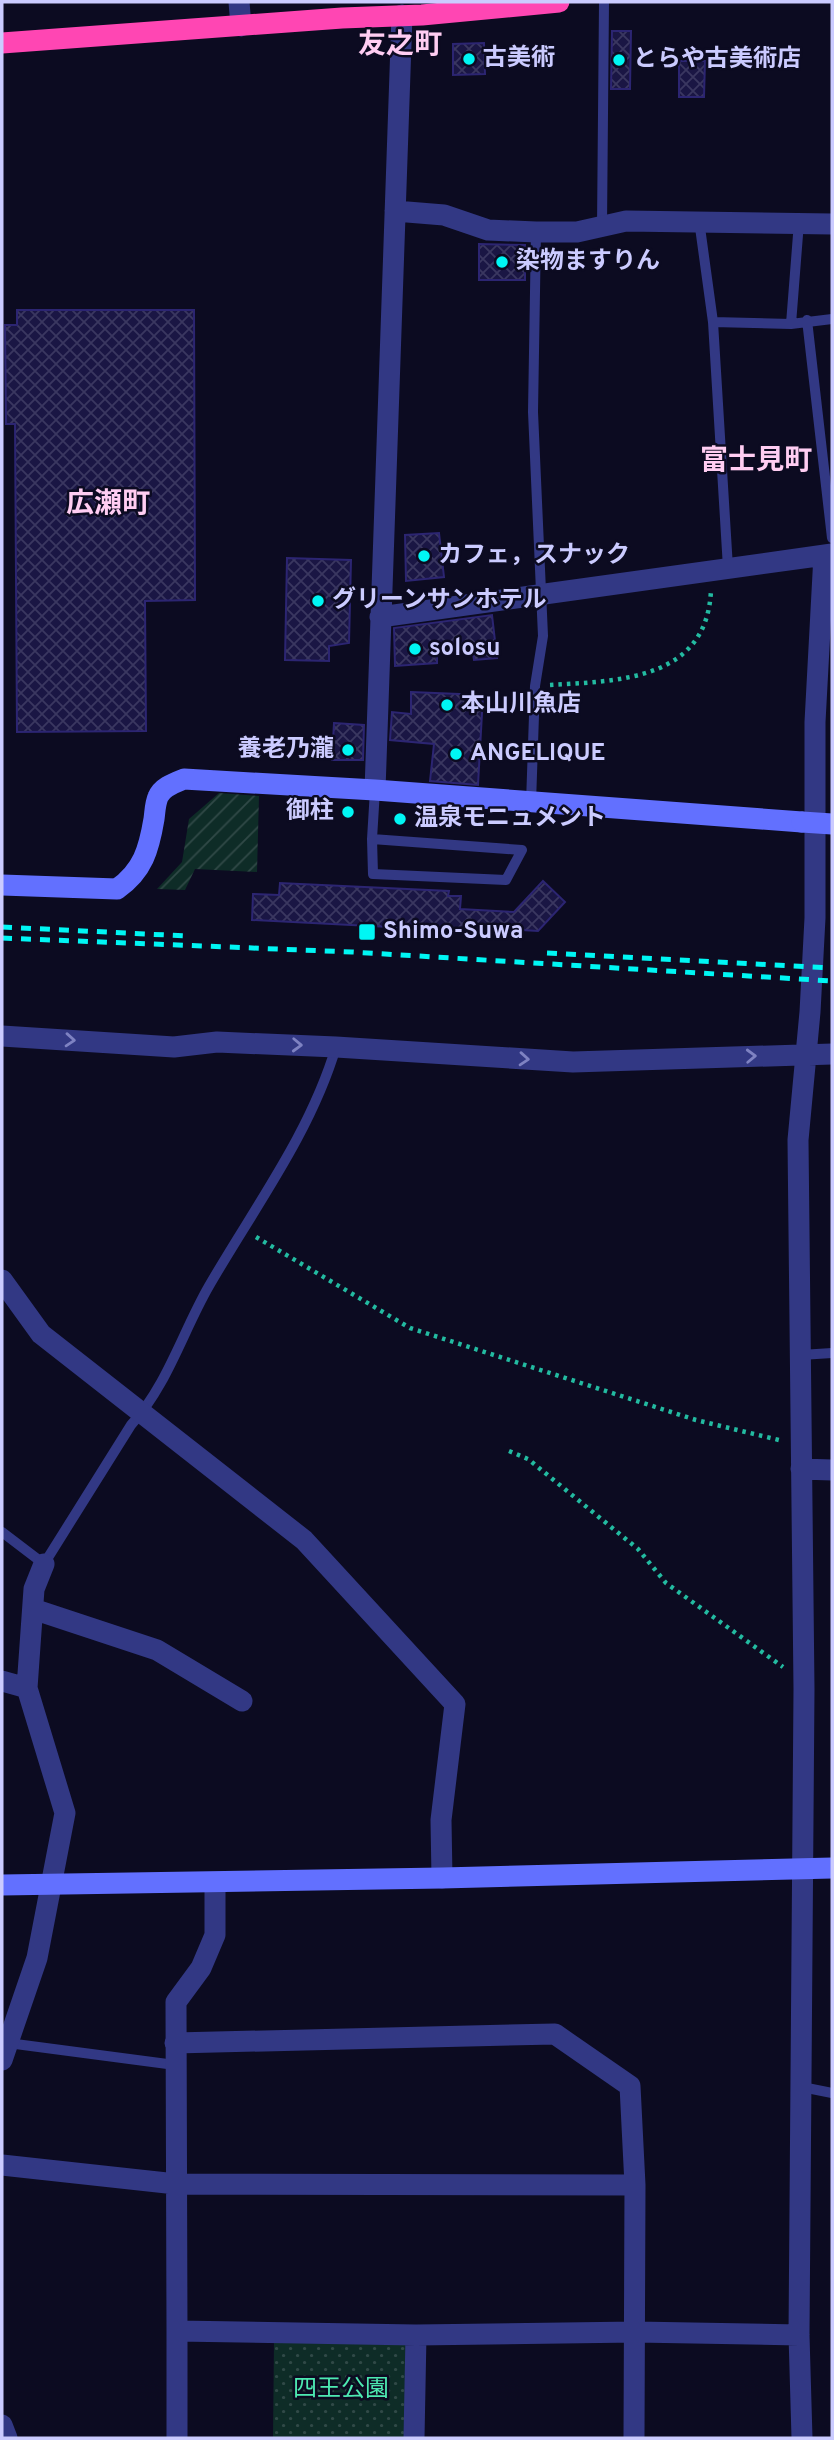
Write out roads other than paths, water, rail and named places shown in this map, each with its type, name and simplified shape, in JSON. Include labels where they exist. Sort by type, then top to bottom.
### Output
[{"type":"highway","points":[[2,43],[559,2]]},
{"type":"street","points":[[239,2],[241,26]]},
{"type":"street","points":[[375,790],[402,15]]},
{"type":"street","points":[[395,211],[444,215],[488,230],[536,232],[577,232],[626,221],[832,224]]},
{"type":"street","points":[[380,617],[720,569],[830,549],[815,722],[814,931],[810,1012],[798,1140],[804,1673],[799,2335],[802,2438]]},
{"type":"street","points":[[2,885],[117,889],[132,879],[143,861],[150,844],[158,796],[169,784],[184,779],[375,790],[832,824]]},
{"type":"street","points":[[2,1036],[174,1047],[218,1042],[336,1047],[573,1062],[832,1054]]},
{"type":"street","points":[[2,1280],[41,1334],[304,1541],[455,1704],[441,1820],[442,1878]]},
{"type":"street","points":[[802,1469],[832,1470]]},
{"type":"street","points":[[5,2052],[37,1958],[65,1813],[27,1688],[34,1589],[44,1564]]},
{"type":"street","points":[[33,1609],[157,1650],[242,1701]]},
{"type":"street","points":[[2,1681],[27,1688]]},
{"type":"street","points":[[2,1885],[215,1883],[832,1868]]},
{"type":"street","points":[[177,2438],[176,2002],[201,1968],[215,1935],[215,1883]]},
{"type":"street","points":[[175,2054],[555,2034],[630,2086],[635,2185],[636,2332],[629,2437]]},
{"type":"street","points":[[2,2165],[176,2184],[635,2185]]},
{"type":"street","points":[[177,2330],[416,2335],[636,2332],[799,2335]]},
{"type":"street","points":[[414,2438],[416,2335]]},
{"type":"street","points":[[2,2425],[7,2438]]},
{"type":"lane","points":[[602,226],[604,2]]},
{"type":"lane","points":[[699,220],[713,322],[720,569]]},
{"type":"lane","points":[[791,324],[799,222]]},
{"type":"lane","points":[[531,803],[535,686],[543,636],[533,412],[536,232]]},
{"type":"lane","points":[[713,322],[791,324],[832,319]]},
{"type":"lane","points":[[807,320],[830,549]]},
{"type":"lane","points":[[372,839],[522,850],[506,880],[373,874],[372,839],[375,790]]},
{"type":"lane","points":[[2,1532],[44,1564],[131,1425],[141,1414],[208,1288],[301,1135],[336,1047]]},
{"type":"lane","points":[[801,1355],[832,1353]]},
{"type":"lane","points":[[5,2052],[175,2054]]},
{"type":"lane","points":[[802,2087],[832,2093]]},
{"type":"railway","points":[[2,927],[187,936]]},
{"type":"railway","points":[[2,938],[352,952],[832,981]]},
{"type":"railway","points":[[547,953],[832,968]]},
{"type":"place","name":"古美術","points":[[469,59]]},
{"type":"place","name":"とらや古美術店","points":[[619,60]]},
{"type":"place","name":"染物ますりん","points":[[502,262]]},
{"type":"place","name":"カフェ，スナック","points":[[424,556]]},
{"type":"place","name":"グリーンサンホテル","points":[[318,601]]},
{"type":"place","name":"solosu","points":[[415,649]]},
{"type":"place","name":"本山川魚店","points":[[447,705]]},
{"type":"place","name":"養老乃瀧","points":[[348,750]]},
{"type":"place","name":"ANGELIQUE","points":[[456,754]]},
{"type":"place","name":"御柱","points":[[348,812]]},
{"type":"place","name":"温泉モニュメント","points":[[400,819]]},
{"type":"place","name":"Shimo-Suwa","points":[[367,932]]},
{"type":"district","name":"友之町","points":[[400,46]]},
{"type":"district","name":"富士見町","points":[[756,462]]},
{"type":"district","name":"広瀬町","points":[[108,505]]},
{"type":"park label","name":"四王公園","points":[[341,2390]]}]
